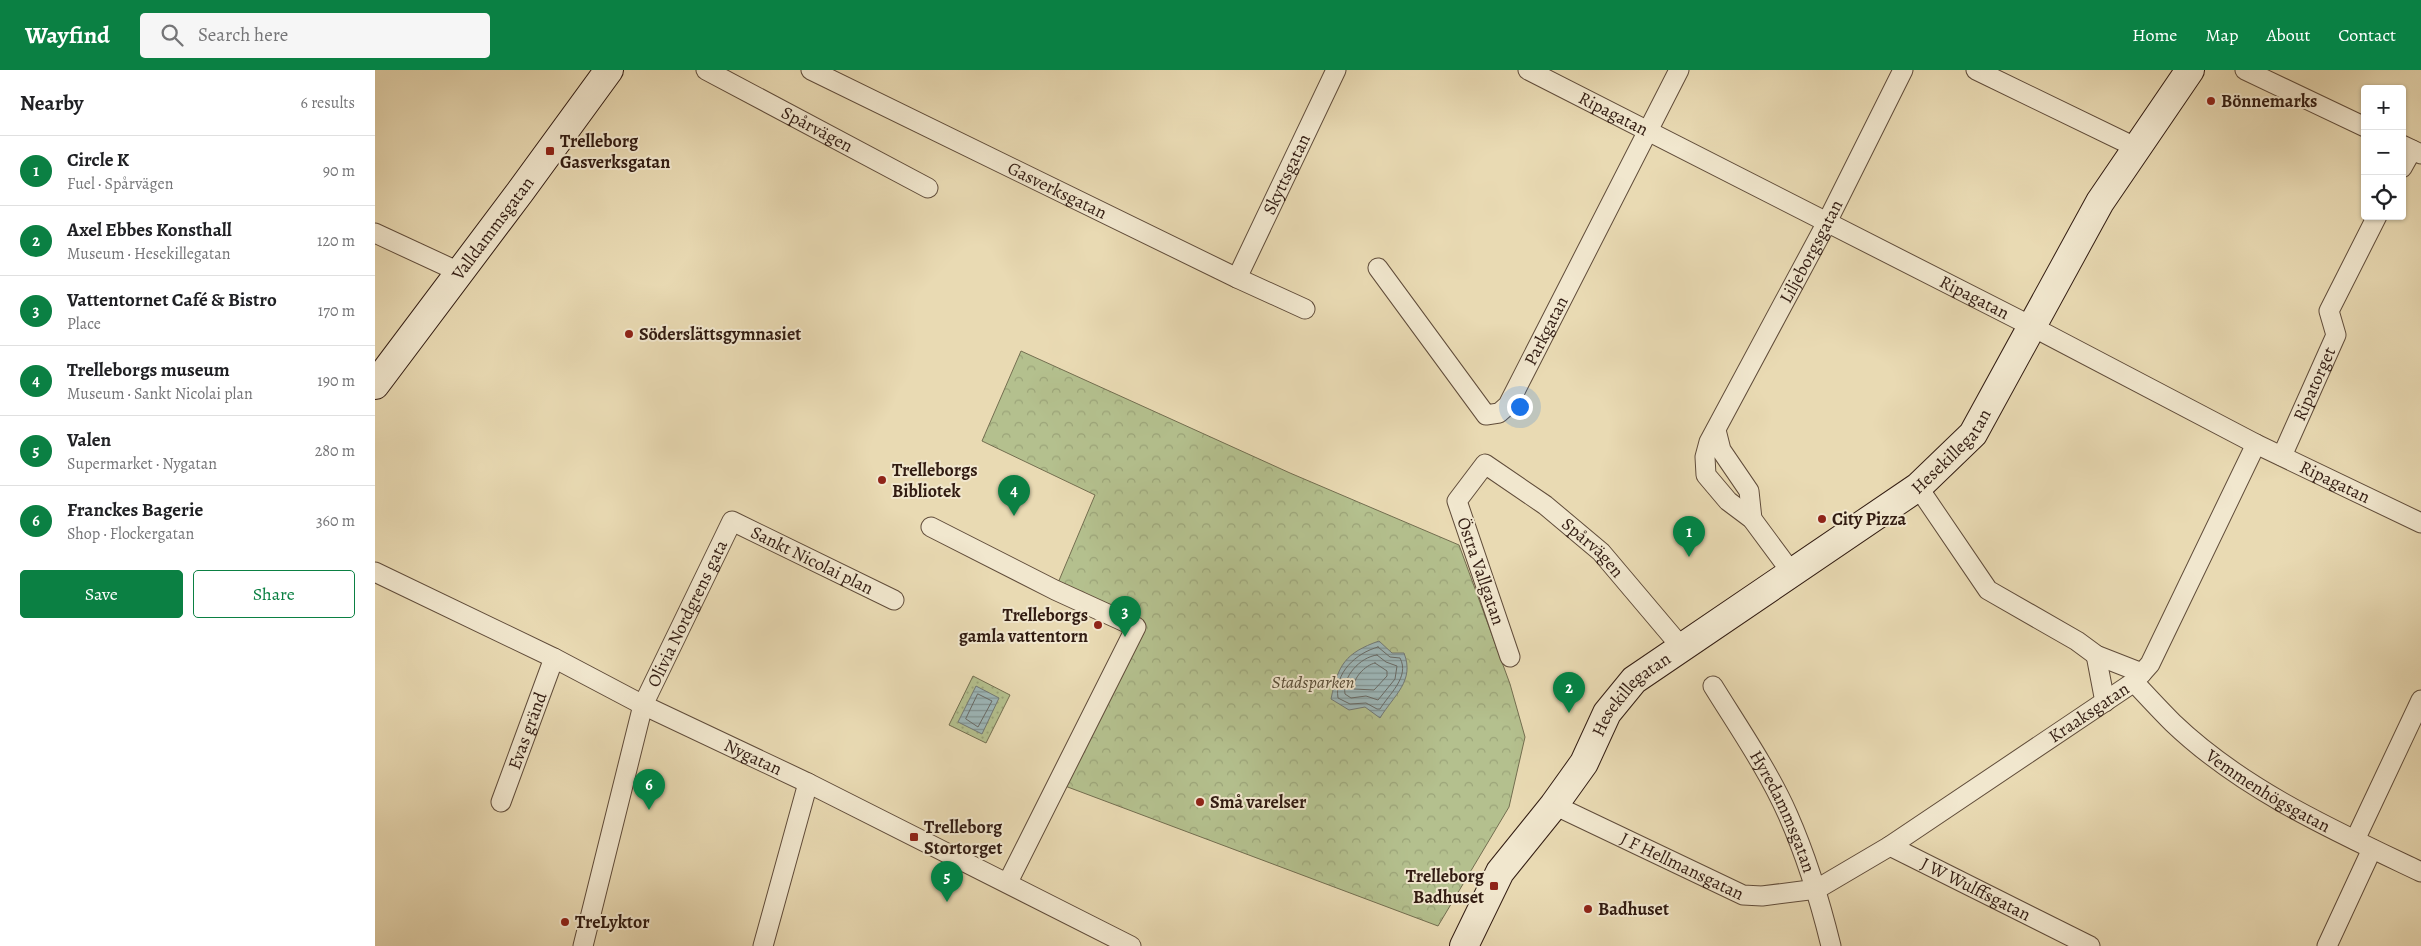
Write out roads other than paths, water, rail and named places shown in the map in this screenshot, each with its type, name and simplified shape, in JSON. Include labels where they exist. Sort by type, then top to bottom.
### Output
[{"type":"street","name":"Valldammsgatan","points":[[375,385],[609,70]]},
{"type":"street","name":"Spårvägen","points":[[706,70],[928,188]]},
{"type":"street","name":"Gasverksgatan","points":[[811,70],[1237,278],[1305,309]]},
{"type":"street","name":"Skyttsgatan","points":[[1237,278],[1336,70]]},
{"type":"street","name":"Ripagatan","points":[[1528,70],[1826,224],[2031,326],[2256,444],[2421,523]]},
{"type":"street","name":"Parkgatan","points":[[1378,268],[1486,415],[1499,413],[1508,405],[1679,70]]},
{"type":"street","name":"Liljeborgsgatan","points":[[1791,573],[1752,519],[1728,502],[1706,475],[1705,458],[1709,442],[1715,430],[1826,224],[1903,70]]},
{"type":"street","points":[[1976,70],[2137,148]]},
{"type":"street","name":"Hesekillegatan","points":[[1554,804],[1583,763],[1607,713],[1634,680],[1918,487],[1973,434],[2100,202],[2190,70]]},
{"type":"street","points":[[2245,70],[2361,125]]},
{"type":"street","name":"Ripatorget","points":[[2282,456],[2336,335],[2329,311],[2375,220]]},
{"type":"street","points":[[375,233],[459,272]]},
{"type":"street","name":"Liljeborgsgatan","points":[[1715,430],[1721,450],[1749,491],[1752,519]]},
{"type":"street","name":"Kraaksgatan","points":[[1817,889],[1890,846],[2138,678],[2150,664],[2256,444]]},
{"type":"street","name":"Spårvägen","points":[[1485,464],[1545,505],[1601,552],[1683,648]]},
{"type":"street","name":"Östra Vallgatan","points":[[1485,464],[1457,502],[1510,657]]},
{"type":"street","name":"Vemmenhögsgatan","points":[[1918,487],[1988,590],[2077,641],[2095,655],[2138,678],[2174,724],[2215,758],[2263,791],[2355,840],[2421,872]]},
{"type":"street","name":"Sankt Nicolai plan","points":[[732,521],[894,600]]},
{"type":"street","name":"Olivia Nordgrens gata","points":[[583,946],[643,705],[732,521]]},
{"type":"street","points":[[931,527],[1055,590],[1135,626],[1008,882]]},
{"type":"street","name":"Nygatan","points":[[375,572],[554,658],[643,705],[808,782],[1131,946]]},
{"type":"street","points":[[2095,655],[2105,702]]},
{"type":"street","name":"Evas gränd","points":[[501,802],[554,658]]},
{"type":"street","name":"Hyredammsgatan","points":[[1713,686],[1755,752],[1788,815],[1817,889],[1831,946]]},
{"type":"street","points":[[2355,840],[2421,700]]},
{"type":"street","points":[[763,946],[808,782]]},
{"type":"street","points":[[1464,946],[1500,872],[1554,804]]},
{"type":"street","name":"J F Hellmansgatan","points":[[1554,804],[1743,895],[1762,896],[1817,889]]},
{"type":"street","name":"J W Wulffsgatan","points":[[1890,846],[2090,946]]},
{"type":"street","points":[[2327,946],[2372,848]]},
{"type":"water","points":[[1379,641],[1392,653],[1404,653],[1407,663],[1405,680],[1380,718],[1365,707],[1349,710],[1331,699],[1340,669],[1345,662],[1358,650]]},
{"type":"water","points":[[976,686],[999,698],[982,734],[958,722]]},
{"type":"place","name":"Bönnemarks","points":[[2211,101]]},
{"type":"place","name":"Trelleborg Gasverksgatan","points":[[550,151]]},
{"type":"place","name":"Söderslättsgymnasiet","points":[[629,334]]},
{"type":"place","name":"Trelleborgs Bibliotek","points":[[882,480]]},
{"type":"place","name":"Trelleborgs museum","points":[[1014,516]]},
{"type":"place","name":"City Pizza","points":[[1822,519]]},
{"type":"place","name":"Circle K","points":[[1689,557]]},
{"type":"place","name":"Trelleborgs gamla vattentorn","points":[[1098,625]]},
{"type":"place","name":"Vattentornet Café & Bistro","points":[[1125,637]]},
{"type":"place","name":"Axel Ebbes Konsthall","points":[[1569,713]]},
{"type":"place","name":"Små varelser","points":[[1200,802]]},
{"type":"place","name":"Franckes Bagerie","points":[[649,810]]},
{"type":"place","name":"Trelleborg Stortorget","points":[[914,837]]},
{"type":"place","name":"Trelleborg Badhuset","points":[[1494,886]]},
{"type":"place","name":"Valen","points":[[947,902]]},
{"type":"place","name":"Badhuset","points":[[1588,909]]},
{"type":"place","name":"TreLyktor","points":[[565,922]]},
{"type":"park label","name":"Stadsparken","points":[[1313,682]]}]
